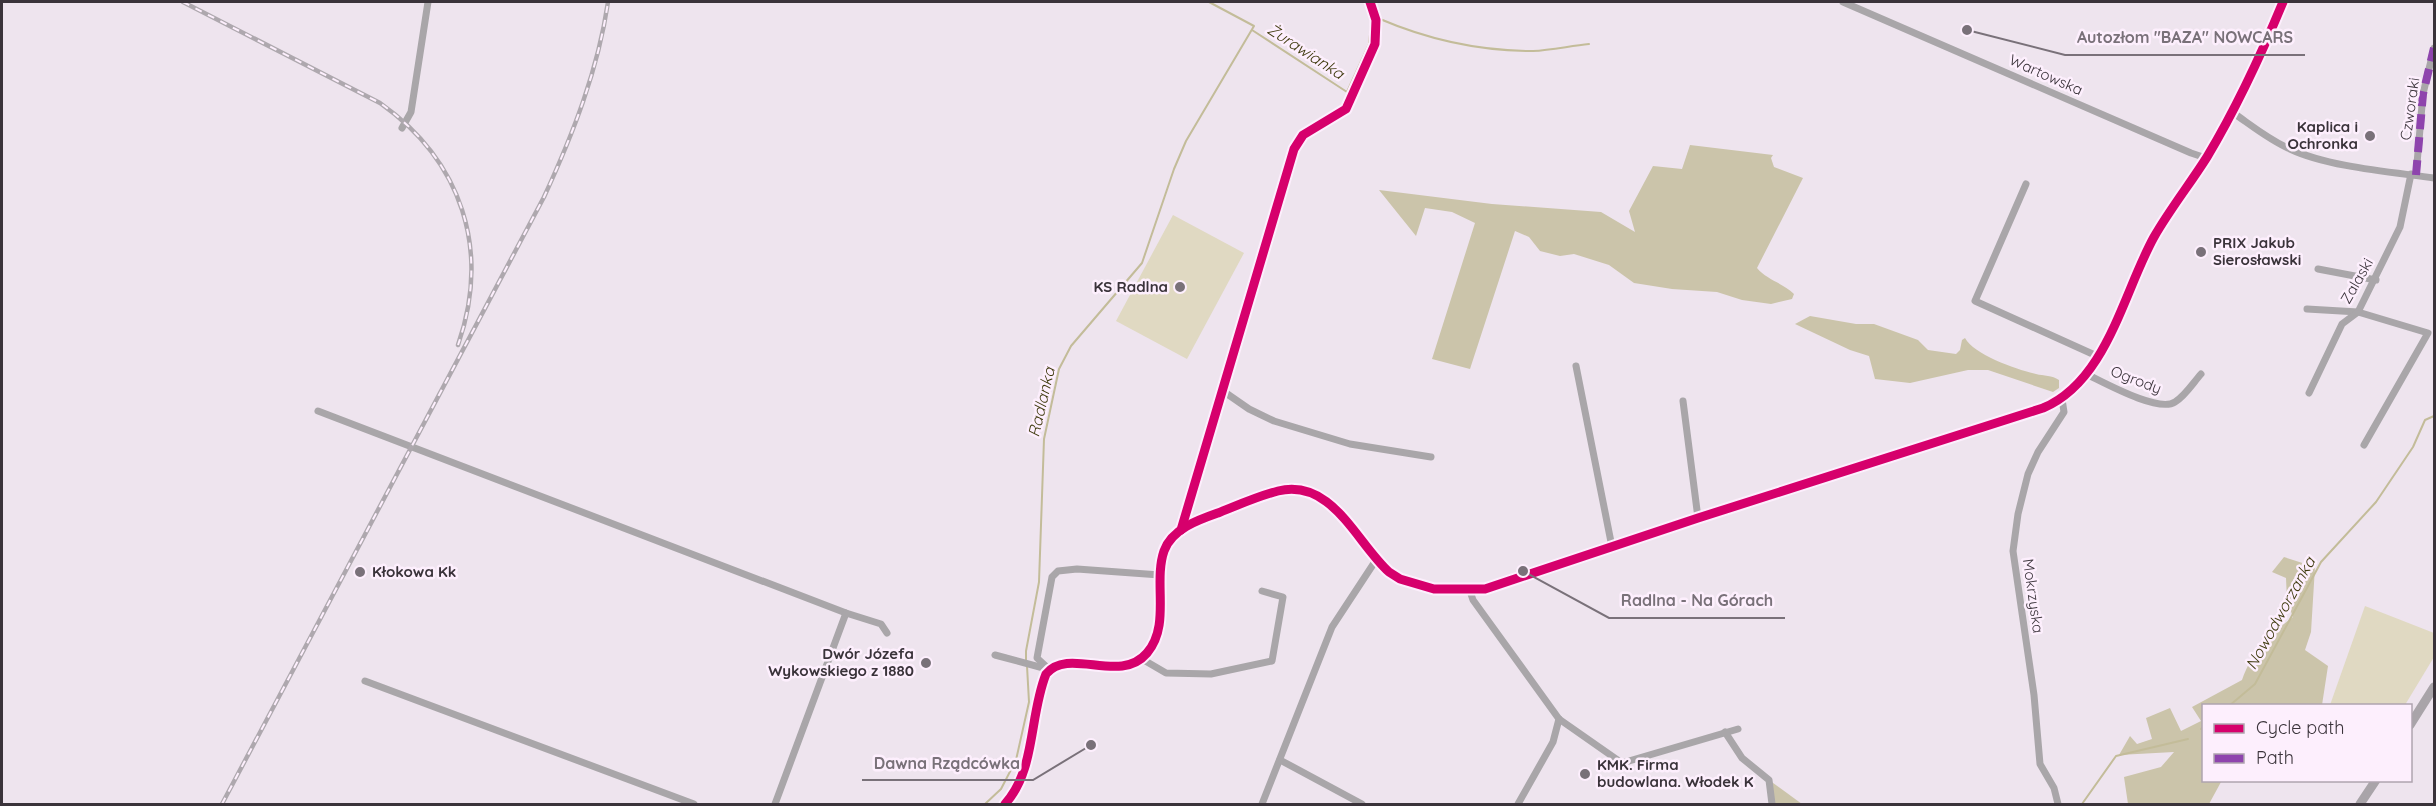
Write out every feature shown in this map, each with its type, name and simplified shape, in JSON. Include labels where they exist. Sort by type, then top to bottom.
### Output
[{"type":"street","points":[[402,128],[411,112],[428,2]]},
{"type":"street","points":[[1181,530],[1294,149],[1303,135],[1346,109],[1375,44],[1376,20],[1370,2]]},
{"type":"street","name":"Wartowska","points":[[1843,2],[2206,158]]},
{"type":"street","points":[[1005,804],[1018,784],[1028,751],[1041,690],[1050,670],[1054,666],[1065,663],[1125,666],[1142,659],[1151,649],[1159,628],[1160,575],[1165,549],[1173,536],[1202,519],[1278,491],[1303,489],[1322,497],[1330,504],[1376,560],[1389,572],[1434,589],[1485,590],[1698,518],[2032,412],[2062,399],[2074,390],[2097,356],[2119,316],[2152,240],[2206,158],[2248,82],[2283,2]]},
{"type":"street","name":"Czworaki","points":[[2413,175],[2423,94],[2434,48]]},
{"type":"street","points":[[2232,112],[2277,143],[2292,150],[2361,167],[2434,178]]},
{"type":"street","name":"Zalaski","points":[[2309,393],[2342,324],[2358,312],[2376,280],[2400,227],[2413,175]]},
{"type":"street","points":[[2026,184],[1975,301],[2097,356]]},
{"type":"street","points":[[2318,269],[2376,280]]},
{"type":"street","points":[[2307,309],[2358,312],[2428,333],[2364,445]]},
{"type":"street","points":[[1576,366],[1612,547]]},
{"type":"street","name":"Ogrody","points":[[2086,374],[2130,395],[2164,405],[2176,402],[2201,374]]},
{"type":"street","points":[[1223,391],[1249,409],[1274,422],[1350,444],[1431,457]]},
{"type":"street","name":"Mokrzyska","points":[[2058,804],[2054,788],[2040,765],[2034,695],[2013,551],[2018,514],[2028,474],[2038,452],[2064,412],[2062,399]]},
{"type":"street","points":[[1683,401],[1698,518]]},
{"type":"street","points":[[318,411],[846,613],[881,624],[887,633]]},
{"type":"street","points":[[1262,804],[1332,627],[1376,560]]},
{"type":"street","points":[[1050,670],[1037,658],[1052,577],[1058,571],[1077,569],[1160,575]]},
{"type":"street","points":[[1142,659],[1166,673],[1211,674],[1272,661],[1283,597],[1262,591]]},
{"type":"street","points":[[1470,591],[1473,600],[1559,719],[1622,763],[1738,729]]},
{"type":"street","points":[[775,804],[846,613]]},
{"type":"street","points":[[995,655],[1050,670]]},
{"type":"street","points":[[365,681],[694,804]]},
{"type":"street","points":[[2412,722],[2434,687]]},
{"type":"street","points":[[1518,804],[1553,742],[1559,719]]},
{"type":"street","points":[[1725,732],[1742,758],[1769,780],[1772,804]]},
{"type":"street","points":[[1280,760],[1362,804]]},
{"type":"street","points":[[2360,804],[2375,782]]},
{"type":"shaded area","points":[[1690,145],[1773,155],[1771,158],[1774,167],[1803,178],[1757,268],[1765,276],[1794,294],[1792,299],[1771,304],[1742,300],[1717,292],[1672,289],[1634,283],[1609,265],[1574,254],[1560,256],[1540,251],[1529,237],[1515,231],[1470,369],[1432,359],[1475,223],[1452,212],[1425,208],[1416,236],[1379,190],[1492,204],[1601,212],[1635,232],[1629,211],[1653,166],[1682,169]]},
{"type":"shaded area","name":"KS Radlna","points":[[1173,215],[1244,253],[1187,359],[1116,321]]},
{"type":"shaded area","points":[[1810,316],[1856,324],[1874,324],[1918,340],[1928,350],[1956,354],[1965,338],[1977,350],[1997,361],[2028,372],[2056,378],[2059,380],[2059,388],[2053,392],[1988,370],[1968,370],[1910,383],[1875,379],[1869,356],[1850,350],[1795,324]]},
{"type":"shaded area","points":[[2284,557],[2315,567],[2311,632],[2305,650],[2328,666],[2322,704],[2202,704],[2202,782],[2221,782],[2209,804],[2128,804],[2124,777],[2161,767],[2174,752],[2119,755],[2130,736],[2137,744],[2152,739],[2146,718],[2170,708],[2181,731],[2201,721],[2192,707],[2242,680],[2251,660],[2262,644],[2293,617],[2287,601],[2286,578],[2272,572]]},
{"type":"shaded area","points":[[2365,606],[2434,633],[2434,657],[2406,704],[2330,704]]},
{"type":"shaded area","points":[[1769,780],[1802,804],[1775,804]]},
{"type":"waterway","name":"Radlanka","points":[[1026,660],[1039,582],[1044,439],[1059,369],[1071,346],[1142,263],[1186,141],[1254,26],[1209,2]]},
{"type":"waterway","name":"Żurawianka","points":[[1380,19],[1417,33],[1455,43],[1493,49],[1533,51],[1589,44]]},
{"type":"waterway","name":"Żurawianka","points":[[1252,30],[1347,92],[1369,44],[1371,25]]},
{"type":"waterway","name":"Nowodworzanka","points":[[2231,704],[2255,684],[2321,562],[2376,502],[2413,447],[2425,420],[2434,416]]},
{"type":"waterway","name":"Radlanka","points":[[985,804],[1001,789],[1016,760],[1029,702],[1027,666]]},
{"type":"waterway","name":"Nowodworzanka","points":[[2082,804],[2116,756],[2188,739]]},
{"type":"railway","points":[[183,2],[380,103],[408,126],[431,152],[449,180],[462,210],[469,242],[471,275],[467,310],[458,345]]},
{"type":"railway","points":[[222,804],[544,197],[565,150],[591,77],[608,2]]},
{"type":"marked path","points":[[2416,175],[2423,94],[2434,48]]},
{"type":"cycle path","points":[[1181,530],[1294,149],[1303,135],[1346,109],[1375,44],[1376,20],[1370,2]]},
{"type":"cycle path","points":[[1005,804],[1022,775],[1046,674],[1056,666],[1068,663],[1123,666],[1136,662],[1147,653],[1158,630],[1161,563],[1168,543],[1186,526],[1263,495],[1297,490],[1313,494],[1328,503],[1389,572],[1400,579],[1434,589],[1485,589],[1698,518],[2043,408],[2065,395],[2083,378],[2098,357],[2154,237],[2207,157],[2228,119],[2283,2]]},
{"type":"place","name":"Autozłom \"BAZA\" NOWCARS","points":[[1967,30]]},
{"type":"place","name":"Kaplica i Ochronka","points":[[2370,136]]},
{"type":"place","name":"PRIX Jakub Sierosławski","points":[[2201,252]]},
{"type":"place","name":"KS Radlna","points":[[1180,287]]},
{"type":"place","name":"Radlna - Na Górach","points":[[1523,571]]},
{"type":"place","name":"Kłokowa Kk","points":[[360,572]]},
{"type":"place","name":"Dwór Józefa Wykowskiego z 1880","points":[[926,663]]},
{"type":"place","name":"Dawna Rządcówka","points":[[1091,745]]},
{"type":"place","name":"KMK. Firma budowlana. Włodek K","points":[[1585,774]]}]
